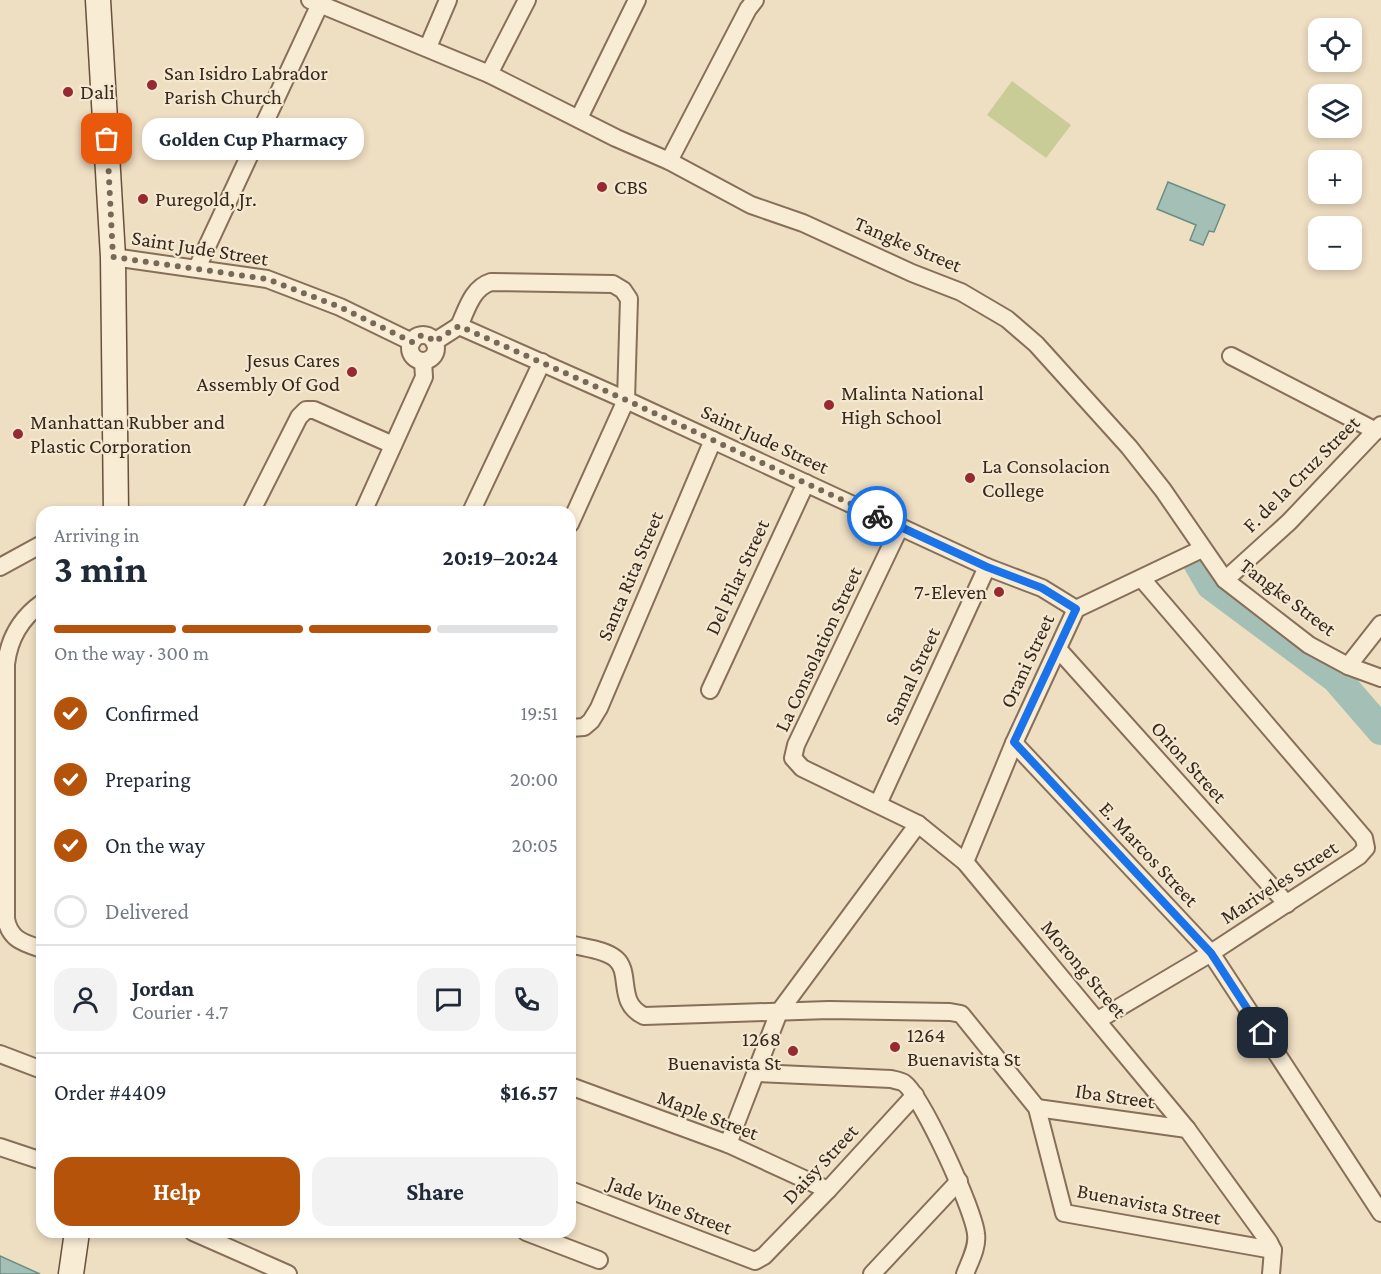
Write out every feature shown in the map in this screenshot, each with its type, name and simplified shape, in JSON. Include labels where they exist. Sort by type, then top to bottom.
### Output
[{"type":"main road","points":[[98,0],[113,257],[112,506]]},
{"type":"main road","points":[[71,1274],[76,1238]]},
{"type":"street","points":[[428,47],[448,0]]},
{"type":"street","points":[[489,74],[527,0]]},
{"type":"street","points":[[579,118],[637,0]]},
{"type":"street","points":[[669,161],[748,9],[755,0]]},
{"type":"street","points":[[196,268],[315,2]]},
{"type":"street","name":"Tangke Street","points":[[315,2],[489,74],[616,138],[669,161],[752,205],[803,223],[912,273],[962,291],[1007,319],[1036,344],[1129,447],[1163,490],[1202,549],[1226,580],[1309,645],[1348,666],[1381,678]]},
{"type":"street","name":"Saint Jude Street","points":[[113,257],[267,279],[340,307],[412,342]]},
{"type":"street","points":[[434,342],[459,326],[477,290],[491,282],[613,284],[623,290],[628,299],[626,400],[576,511]]},
{"type":"street","name":"Saint Jude Street","points":[[459,326],[626,400],[987,567],[1042,588],[1076,609]]},
{"type":"street","points":[[418,336],[431,338],[434,342],[434,355],[431,358],[423,361],[412,355],[410,346],[418,336]]},
{"type":"street","points":[[1231,356],[1378,428]]},
{"type":"street","points":[[366,506],[424,377],[423,361]]},
{"type":"street","points":[[474,506],[542,362]]},
{"type":"street","points":[[253,506],[298,417],[306,410],[314,410],[393,445]]},
{"type":"street","name":"F. de la Cruz Street","points":[[1226,580],[1289,522],[1378,428]]},
{"type":"street","name":"Santa Rita Street","points":[[577,728],[591,721],[599,708],[713,440]]},
{"type":"street","name":"Del Pilar Street","points":[[710,690],[806,483]]},
{"type":"street","name":"La Consolation Street","points":[[794,758],[796,745],[900,527]]},
{"type":"street","points":[[0,567],[36,547]]},
{"type":"street","name":"Orani Street","points":[[965,862],[1014,742],[1076,609],[1202,549]]},
{"type":"street","name":"Samal Street","points":[[878,804],[987,567]]},
{"type":"street","name":"Mariveles Street","points":[[1098,1020],[1211,953],[1359,856],[1366,848],[1364,838],[1142,579]]},
{"type":"street","points":[[36,609],[15,634],[8,650],[6,664],[6,920],[7,927],[14,938],[36,947]]},
{"type":"street","points":[[1348,666],[1381,624]]},
{"type":"street","name":"Orion Street","points":[[1058,650],[1287,904]]},
{"type":"street","name":"E. Marcos Street","points":[[1014,742],[1211,953],[1381,1213]]},
{"type":"street","name":"Morong Street","points":[[794,758],[802,768],[918,824],[965,862],[1187,1129],[1273,1250]]},
{"type":"street","points":[[728,1144],[779,1012],[918,824]]},
{"type":"street","points":[[576,946],[608,954],[617,959],[621,967],[629,1004],[635,1012],[644,1016],[779,1012]]},
{"type":"street","name":"Buenavista Street","points":[[779,1012],[828,1010],[961,1014],[1037,1108],[1064,1213],[1273,1250]]},
{"type":"street","points":[[0,1054],[36,1068]]},
{"type":"street","points":[[757,1073],[891,1079],[904,1083],[915,1095],[959,1181],[977,1237],[965,1274]]},
{"type":"street","name":"Maple Street","points":[[576,1088],[728,1144],[828,1190]]},
{"type":"street","name":"Daisy Street","points":[[755,1261],[764,1256],[828,1190],[915,1095]]},
{"type":"street","name":"Iba Street","points":[[1037,1108],[1187,1129]]},
{"type":"street","points":[[0,1146],[36,1159]]},
{"type":"street","points":[[872,1274],[959,1181]]},
{"type":"street","name":"Jade Vine Street","points":[[576,1192],[755,1261]]},
{"type":"street","points":[[207,1238],[288,1274]]},
{"type":"street","points":[[542,1238],[599,1260]]},
{"type":"street","points":[[1271,1274],[1273,1250]]},
{"type":"green space","points":[[1012,81],[1071,125],[1046,158],[987,115]]},
{"type":"water","points":[[1168,182],[1225,205],[1214,232],[1209,231],[1203,245],[1190,240],[1196,225],[1157,209]]},
{"type":"water","points":[[0,1256],[40,1274],[0,1274]]},
{"type":"waterway","points":[[1196,559],[1211,585],[1336,678],[1381,730]]},
{"type":"way so far","points":[[107,139],[113,257],[267,279],[340,307],[412,342],[418,336],[423,335],[434,342],[459,326],[877,516]]},
{"type":"place","name":"San Isidro Labrador Parish Church","points":[[152,85]]},
{"type":"place","name":"Dali","points":[[68,92]]},
{"type":"place","name":"Golden Cup Pharmacy","points":[[107,139]]},
{"type":"place","name":"CBS","points":[[602,187]]},
{"type":"place","name":"Puregold, Jr.","points":[[143,199]]},
{"type":"place","name":"Jesus Cares Assembly Of God","points":[[352,372]]},
{"type":"place","name":"Malinta National High School","points":[[829,405]]},
{"type":"place","name":"Manhattan Rubber and Plastic Corporation","points":[[18,434]]},
{"type":"place","name":"La Consolacion College","points":[[970,478]]},
{"type":"place","name":"7-Eleven","points":[[999,592]]},
{"type":"place","name":"1264 Buenavista St","points":[[895,1047]]},
{"type":"place","name":"1268 Buenavista St","points":[[793,1051]]},
{"type":"route","points":[[877,516],[987,567],[1042,588],[1076,609],[1014,742],[1211,953],[1263,1033]]}]
